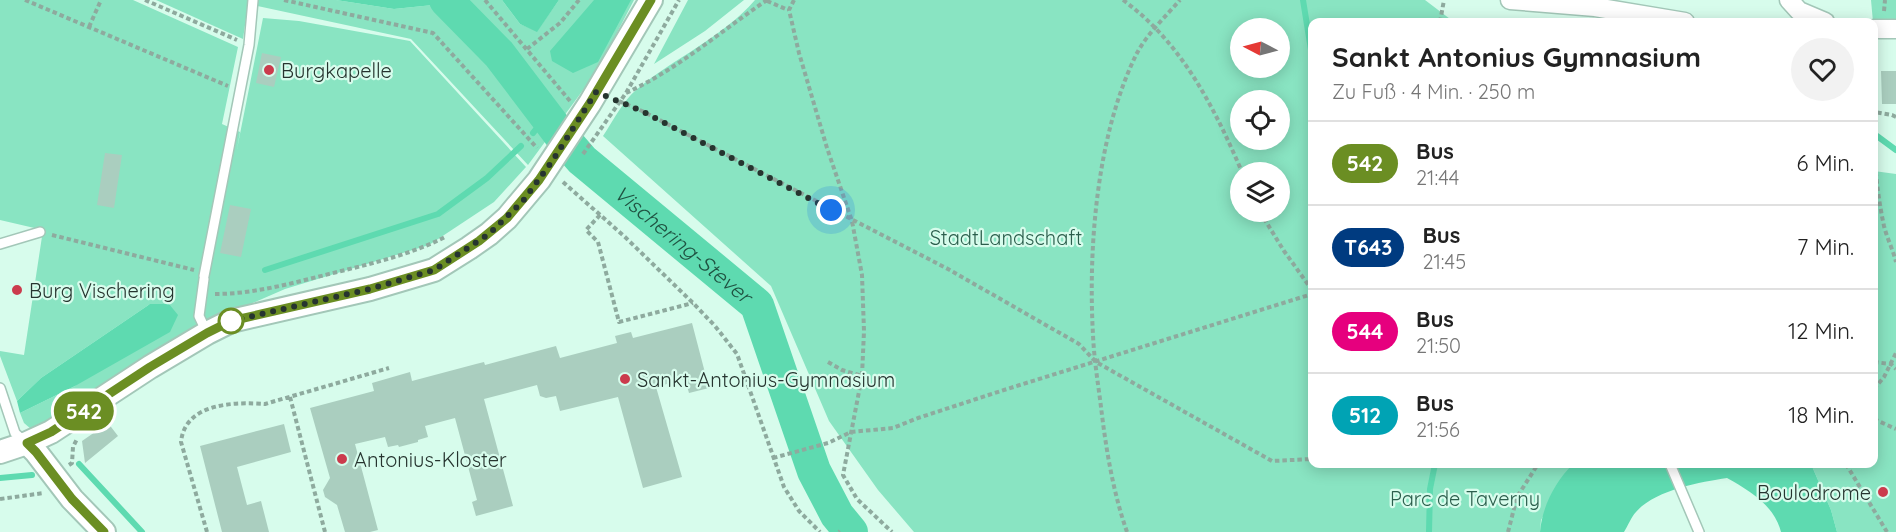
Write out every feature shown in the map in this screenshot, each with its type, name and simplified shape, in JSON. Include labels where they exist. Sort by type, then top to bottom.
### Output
[{"type":"street","points":[[0,452],[51,432],[150,367],[231,321],[370,289],[434,270],[469,248],[501,223],[523,201],[582,115],[651,0]]},
{"type":"street","points":[[1510,0],[1595,7],[1661,18]]},
{"type":"street","points":[[1792,11],[1813,18]]},
{"type":"street","points":[[1878,29],[1896,29]]},
{"type":"street","points":[[27,443],[36,452],[50,485],[72,499],[104,532]]},
{"type":"lane","points":[[207,333],[199,316],[201,294],[249,45],[253,0]]},
{"type":"lane","points":[[0,244],[40,232]]},
{"type":"lane","points":[[0,388],[15,433],[27,443]]},
{"type":"lane","points":[[1672,468],[1699,532]]},
{"type":"path","points":[[25,0],[240,91]]},
{"type":"path","points":[[89,27],[101,0]]},
{"type":"path","points":[[145,0],[249,45]]},
{"type":"path","points":[[284,0],[433,33],[536,147],[530,155]]},
{"type":"path","points":[[485,0],[567,98]]},
{"type":"path","points":[[527,49],[560,23],[579,0]]},
{"type":"path","points":[[597,136],[626,93],[679,0]]},
{"type":"path","points":[[626,93],[698,51],[767,0],[789,10]]},
{"type":"path","points":[[794,0],[789,10],[827,148],[852,221],[862,275],[864,332],[862,376],[843,475],[857,499],[892,532]]},
{"type":"path","points":[[1123,0],[1172,45],[1199,84],[1221,124],[1238,162]]},
{"type":"path","points":[[1127,532],[1115,494],[1104,433],[1093,334],[1096,218],[1103,161],[1125,81],[1139,50],[1180,0]]},
{"type":"path","points":[[1441,18],[1444,0]]},
{"type":"path","points":[[596,92],[642,111],[948,269],[1079,344],[1096,362],[1272,460],[1308,459]]},
{"type":"path","points":[[1878,113],[1896,117]]},
{"type":"path","points":[[563,182],[693,303],[737,354],[784,487],[799,511],[820,532]]},
{"type":"path","points":[[1878,186],[1884,227],[1896,262]]},
{"type":"path","points":[[600,215],[586,230],[598,242],[619,322],[693,303]]},
{"type":"path","points":[[1266,222],[1308,286]]},
{"type":"path","points":[[40,232],[204,276]]},
{"type":"path","points":[[201,294],[229,294],[282,286],[363,266],[428,246],[446,236]]},
{"type":"path","points":[[773,458],[828,444],[851,432],[893,428],[1308,293]]},
{"type":"path","points":[[1878,384],[1896,353]]},
{"type":"path","points":[[828,362],[842,370],[862,376]]},
{"type":"path","points":[[1878,362],[1891,364],[1896,369]]},
{"type":"path","points":[[207,532],[181,442],[192,419],[215,407],[244,403],[265,404],[389,368]]},
{"type":"path","points":[[290,397],[325,532]]},
{"type":"path","points":[[1878,421],[1896,429]]},
{"type":"path","points":[[0,499],[50,485],[72,463],[73,447],[82,433]]},
{"type":"path","points":[[1508,532],[1517,497],[1535,468]]},
{"type":"path","points":[[1848,468],[1887,532]]},
{"type":"green space","points":[[0,0],[133,0],[238,47],[222,124],[240,132],[237,149],[263,18],[299,21],[410,41],[526,167],[494,202],[429,245],[285,289],[204,324],[40,428],[31,429],[24,423],[20,413],[75,386],[150,304],[41,378],[17,401],[0,351],[24,355],[43,230],[0,220]]},
{"type":"green space","points":[[156,0],[336,0],[394,9],[433,5],[434,0],[502,0],[520,24],[537,31],[559,0],[634,0],[597,71],[528,165],[411,39],[248,4],[243,39]]},
{"type":"green space","points":[[688,0],[744,0],[705,31],[654,64]]},
{"type":"green space","name":"StadtLandschaft","points":[[755,0],[1425,0],[1449,18],[1308,18],[1308,468],[1571,468],[1541,520],[1540,532],[914,532],[878,490],[829,421],[771,286],[603,136],[622,105],[636,90],[713,37]]},
{"type":"green space","points":[[1871,0],[1896,0],[1896,28],[1878,23],[1878,18],[1873,18]]},
{"type":"green space","points":[[1878,172],[1896,174],[1896,532],[1837,532],[1831,510],[1813,468],[1878,468]]},
{"type":"shaded area","points":[[336,0],[434,0],[433,5],[394,9]]},
{"type":"shaded area","points":[[502,0],[559,0],[537,32],[520,24]]},
{"type":"shaded area","points":[[594,0],[631,0],[598,62],[573,73],[552,61],[550,51]]},
{"type":"shaded area","points":[[150,304],[169,304],[178,315],[170,332],[75,386],[20,413],[17,401],[41,378]]},
{"type":"shaded area","points":[[1570,468],[1813,468],[1831,510],[1837,532],[1781,532],[1778,522],[1767,506],[1727,478],[1678,488],[1654,498],[1636,512],[1624,532],[1540,532],[1543,513],[1550,495]]},
{"type":"building","name":"Burgkapelle","points":[[262,53],[281,57],[274,87],[256,83]]},
{"type":"building","points":[[1881,71],[1896,71],[1896,104],[1882,104]]},
{"type":"building","points":[[105,153],[122,155],[114,208],[97,205]]},
{"type":"building","points":[[230,205],[251,209],[241,257],[220,253]]},
{"type":"building","points":[[692,323],[709,388],[689,393],[685,379],[656,387],[682,477],[643,488],[618,397],[560,411],[556,396],[546,398],[540,396],[537,385],[484,399],[513,506],[476,516],[472,502],[477,500],[455,418],[425,426],[428,437],[399,447],[398,445],[388,447],[385,437],[355,444],[378,530],[345,532],[337,505],[325,497],[323,490],[330,478],[310,408],[374,391],[372,383],[410,372],[412,381],[556,346],[560,358],[617,343],[615,336],[631,332],[633,338]]},
{"type":"building","points":[[108,423],[118,436],[85,463],[82,441]]},
{"type":"building","points":[[284,424],[291,452],[237,467],[247,505],[261,501],[269,532],[222,532],[200,446]]},
{"type":"waterway","name":"Vischering-Stever","points":[[446,0],[499,54],[582,160],[757,305],[814,471],[837,515],[851,532]]},
{"type":"waterway","points":[[1303,0],[1308,31]]},
{"type":"waterway","points":[[533,133],[546,117]]},
{"type":"waterway","points":[[1878,137],[1896,150]]},
{"type":"waterway","points":[[265,270],[438,214],[487,178],[521,146]]},
{"type":"waterway","points":[[79,464],[142,532]]},
{"type":"waterway","points":[[1429,532],[1430,489],[1434,468]]},
{"type":"waterway","points":[[0,478],[32,475]]},
{"type":"bus line","name":"542","points":[[104,532],[72,499],[27,443],[41,438],[150,367],[231,321],[370,289],[434,270],[489,234],[523,201],[553,160],[651,0]]},
{"type":"place","name":"Burgkapelle","points":[[269,70]]},
{"type":"place","name":"Burg Vischering","points":[[17,290]]},
{"type":"place","name":"Sankt-Antonius-Gymnasium","points":[[625,379]]},
{"type":"place","name":"Antonius-Kloster","points":[[342,459]]},
{"type":"place","name":"Boulodrome","points":[[1883,492]]},
{"type":"route","points":[[231,321],[370,289],[434,270],[489,234],[523,201],[553,160],[596,92],[642,111],[831,210]]},
{"type":"park label","name":"Parc de Taverny","points":[[1465,498]]}]
